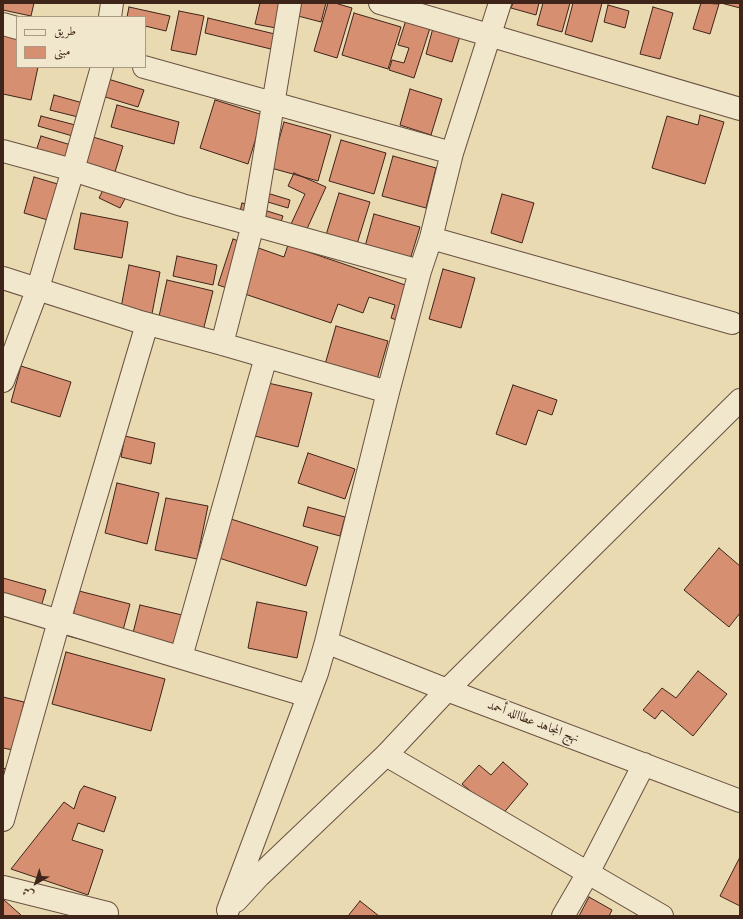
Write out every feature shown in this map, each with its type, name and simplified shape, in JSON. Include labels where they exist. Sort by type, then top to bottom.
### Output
[{"type":"street","points":[[110,16],[112,3]]},
{"type":"street","points":[[222,344],[253,224],[290,3]]},
{"type":"street","points":[[380,3],[740,109]]},
{"type":"street","points":[[225,913],[308,696],[326,642],[388,392],[420,271],[431,238],[452,153],[491,36],[500,3]]},
{"type":"street","points":[[3,24],[16,28]]},
{"type":"street","points":[[3,381],[38,288],[102,68]]},
{"type":"street","points":[[146,68],[452,153]]},
{"type":"street","points":[[3,151],[73,170],[182,205],[420,271]]},
{"type":"street","points":[[431,238],[732,323]]},
{"type":"street","points":[[3,278],[146,324],[266,356],[388,392]]},
{"type":"street","points":[[3,820],[59,621],[146,324]]},
{"type":"street","points":[[181,657],[266,356]]},
{"type":"street","points":[[225,913],[259,876],[386,755],[447,690],[740,400]]},
{"type":"street","points":[[3,604],[308,696]]},
{"type":"street","name":"نهج المجاهد عطاالله أحمد","points":[[326,642],[447,690],[740,801]]},
{"type":"street","points":[[386,755],[662,916]]},
{"type":"street","points":[[563,916],[588,873],[644,764]]},
{"type":"street","points":[[3,887],[107,913],[106,916]]},
{"type":"building","points":[[3,3],[34,3],[31,16],[3,10]]},
{"type":"building","points":[[260,3],[286,3],[281,29],[255,24]]},
{"type":"building","points":[[301,3],[326,3],[321,22],[298,16]]},
{"type":"building","points":[[328,3],[335,3],[352,8],[337,58],[314,51]]},
{"type":"building","points":[[513,3],[539,3],[536,15],[511,8]]},
{"type":"building","points":[[543,3],[570,3],[562,32],[537,25]]},
{"type":"building","points":[[573,3],[602,3],[592,42],[565,34]]},
{"type":"building","points":[[701,3],[719,4],[710,34],[693,29]]},
{"type":"building","points":[[721,3],[740,3],[740,8]]},
{"type":"building","points":[[608,5],[629,11],[625,28],[604,22]]},
{"type":"building","points":[[129,7],[170,16],[166,31],[146,26],[146,16],[127,16]]},
{"type":"building","points":[[653,7],[673,13],[660,59],[640,54]]},
{"type":"building","points":[[179,11],[204,16],[196,55],[171,50]]},
{"type":"building","points":[[354,13],[401,27],[388,69],[342,55]]},
{"type":"building","points":[[208,18],[279,35],[275,50],[205,33]]},
{"type":"building","points":[[406,20],[430,28],[414,78],[389,70],[392,60],[404,63],[409,48],[398,45]]},
{"type":"building","points":[[433,28],[460,36],[452,62],[426,54]]},
{"type":"building","points":[[3,31],[16,34],[16,68],[38,68],[31,100],[3,94]]},
{"type":"building","points":[[95,75],[144,90],[138,107],[89,92]]},
{"type":"building","points":[[410,89],[442,99],[431,135],[400,125]]},
{"type":"building","points":[[54,95],[83,103],[78,117],[50,110]]},
{"type":"building","points":[[215,100],[263,115],[248,164],[200,148]]},
{"type":"building","points":[[117,105],[179,122],[174,144],[111,127]]},
{"type":"building","points":[[700,115],[724,122],[705,184],[652,168],[667,116],[698,125]]},
{"type":"building","points":[[41,116],[79,126],[76,137],[38,126]]},
{"type":"building","points":[[284,122],[331,135],[318,181],[271,168]]},
{"type":"building","points":[[41,136],[71,145],[66,160],[36,151]]},
{"type":"building","points":[[93,137],[123,146],[114,175],[84,166]]},
{"type":"building","points":[[341,140],[386,153],[374,194],[329,181]]},
{"type":"building","points":[[393,156],[436,168],[426,208],[382,196]]},
{"type":"building","points":[[294,173],[326,187],[306,231],[291,224],[305,194],[288,186]]},
{"type":"building","points":[[34,177],[61,185],[51,221],[24,213]]},
{"type":"building","points":[[105,186],[126,197],[120,208],[99,198]]},
{"type":"building","points":[[254,189],[290,200],[288,208],[251,197]]},
{"type":"building","points":[[339,193],[370,202],[357,244],[326,235]]},
{"type":"building","points":[[502,194],[534,203],[522,243],[491,233]]},
{"type":"building","points":[[242,203],[283,216],[278,231],[238,219]]},
{"type":"building","points":[[81,213],[128,222],[122,258],[74,249]]},
{"type":"building","points":[[374,214],[420,227],[409,263],[364,250]]},
{"type":"building","points":[[233,239],[284,257],[288,245],[414,288],[402,322],[391,318],[395,305],[369,297],[363,313],[338,304],[331,323],[218,285]]},
{"type":"building","points":[[177,256],[217,265],[213,285],[173,276]]},
{"type":"building","points":[[129,265],[160,272],[151,319],[120,313]]},
{"type":"building","points":[[443,269],[475,278],[461,328],[429,319]]},
{"type":"building","points":[[167,280],[213,291],[203,331],[158,321]]},
{"type":"building","points":[[336,326],[388,341],[376,383],[324,368]]},
{"type":"building","points":[[21,366],[71,382],[60,417],[11,402]]},
{"type":"building","points":[[268,383],[312,393],[298,447],[255,436]]},
{"type":"building","points":[[513,385],[557,400],[552,415],[538,410],[526,445],[496,434]]},
{"type":"building","points":[[125,436],[155,443],[151,464],[121,457]]},
{"type":"building","points":[[308,453],[355,469],[345,499],[298,483]]},
{"type":"building","points":[[117,483],[159,493],[147,544],[105,533]]},
{"type":"building","points":[[166,498],[208,506],[197,559],[155,550]]},
{"type":"building","points":[[308,507],[345,517],[340,536],[303,526]]},
{"type":"building","points":[[231,519],[318,547],[306,586],[219,558]]},
{"type":"building","points":[[719,548],[740,566],[740,613],[729,627],[684,590]]},
{"type":"building","points":[[3,578],[46,590],[38,617],[3,607]]},
{"type":"building","points":[[79,591],[130,604],[118,649],[68,636]]},
{"type":"building","points":[[257,602],[307,612],[297,658],[248,648]]},
{"type":"building","points":[[140,605],[182,615],[171,660],[129,649]]},
{"type":"building","points":[[66,652],[165,679],[151,731],[52,704]]},
{"type":"building","points":[[698,671],[727,694],[693,736],[662,710],[655,719],[643,710],[662,688],[676,698]]},
{"type":"building","points":[[3,697],[24,702],[13,750],[3,748]]},
{"type":"building","points":[[503,762],[528,784],[496,822],[474,794],[462,784],[479,765],[491,775]]},
{"type":"building","points":[[3,768],[9,770],[3,789]]},
{"type":"building","points":[[84,786],[116,797],[104,832],[78,823],[72,840],[103,850],[88,895],[11,869],[64,802],[74,809],[80,791]]},
{"type":"building","points":[[740,857],[740,906],[720,896]]},
{"type":"building","points":[[589,897],[612,910],[609,916],[579,916]]},
{"type":"building","points":[[3,899],[22,916],[3,916]]},
{"type":"building","points":[[360,901],[379,916],[348,916]]}]
